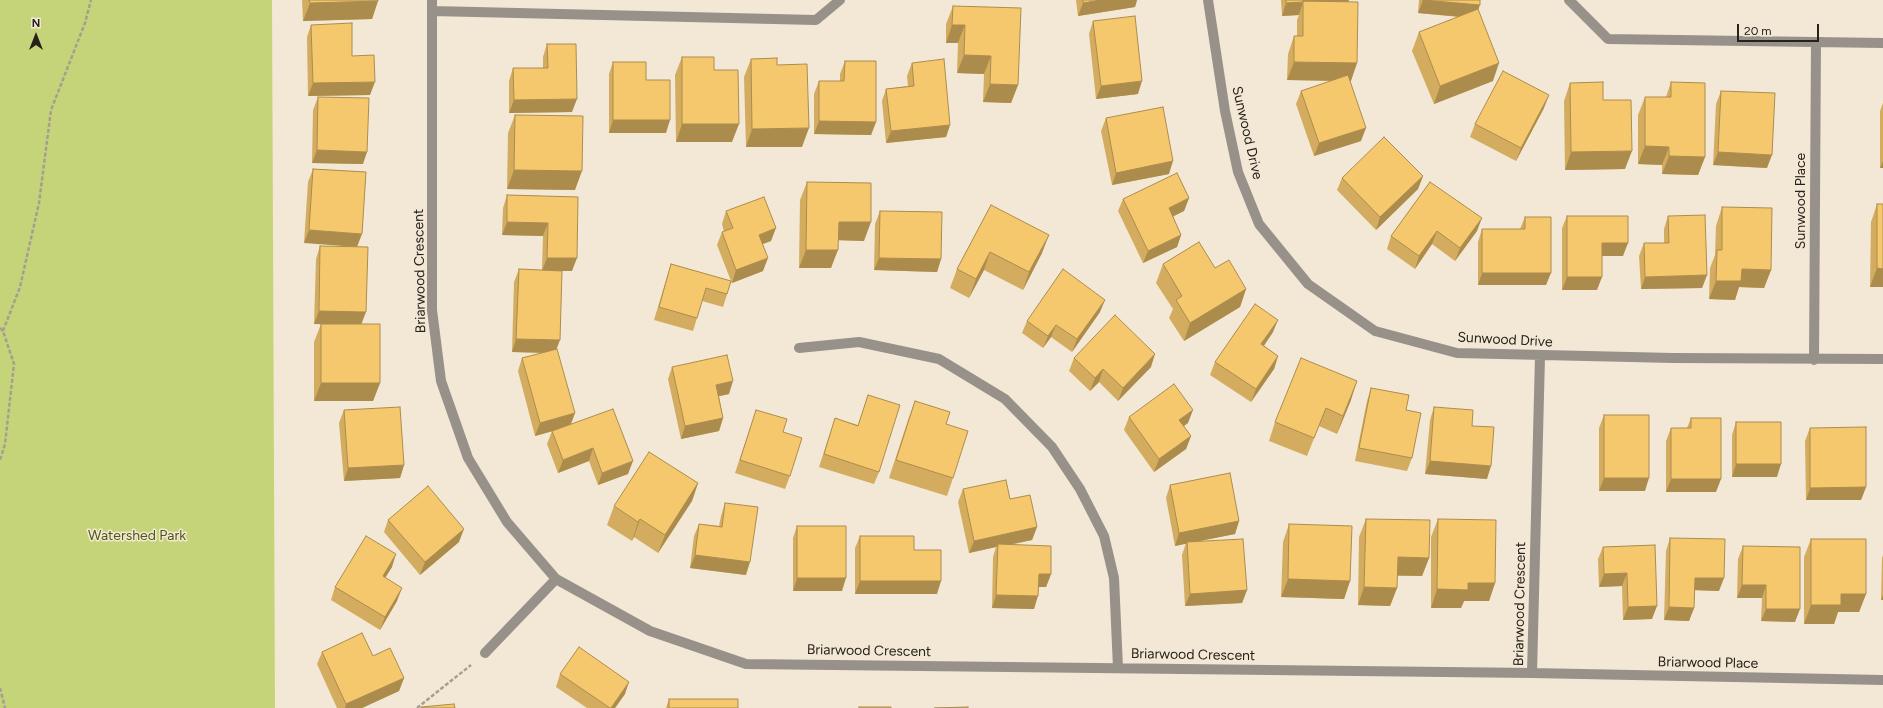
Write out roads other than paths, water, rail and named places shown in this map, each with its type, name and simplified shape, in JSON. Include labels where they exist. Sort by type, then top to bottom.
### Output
[{"type":"street","name":"Briarwood Crescent","points":[[432,0],[432,310],[441,381],[468,458],[507,522],[556,579],[650,632],[746,664],[1532,674],[1540,356]]},
{"type":"street","points":[[432,11],[816,20],[840,0]]},
{"type":"street","name":"Sunwood Drive","points":[[1208,0],[1225,110],[1238,172],[1259,224],[1308,284],[1375,331],[1457,353],[1540,356],[1814,360],[1883,359]]},
{"type":"street","points":[[1569,0],[1608,39],[1883,43]]},
{"type":"street","name":"Sunwood Place","points":[[1814,360],[1816,42]]},
{"type":"street","points":[[799,348],[860,342],[939,359],[1006,399],[1052,447],[1080,490],[1104,536],[1114,578],[1118,668]]},
{"type":"street","points":[[485,653],[556,579]]},
{"type":"street","name":"Briarwood Place","points":[[1532,674],[1883,680]]},
{"type":"park label","name":"Watershed Park","points":[[137,536]]}]
